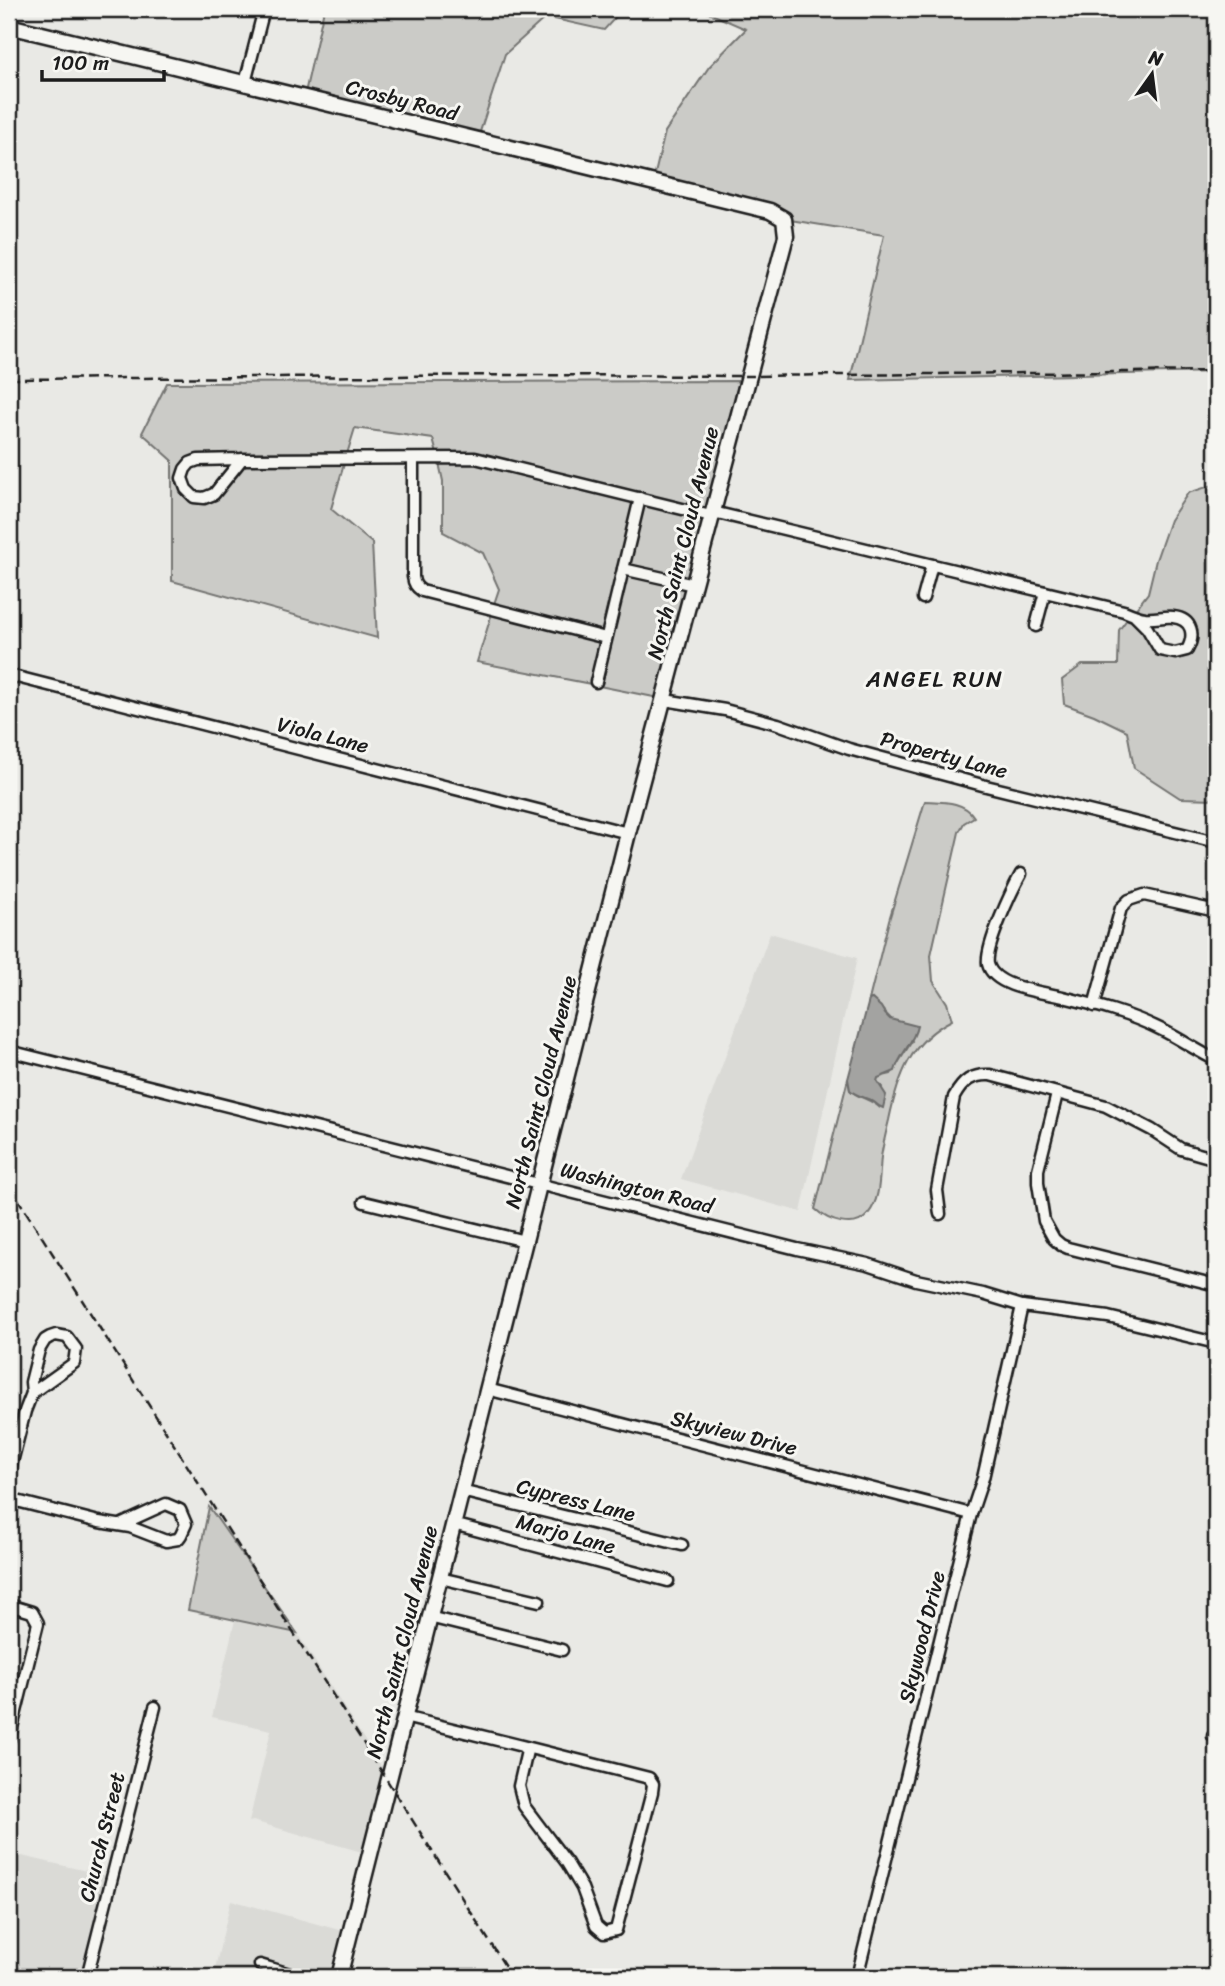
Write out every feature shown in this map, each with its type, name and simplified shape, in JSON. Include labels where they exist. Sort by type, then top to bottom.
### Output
[{"type":"street","points":[[245,83],[264,9]]},
{"type":"street","name":"Crosby Road","points":[[9,26],[771,211],[783,219]]},
{"type":"street","name":"North Saint Cloud Avenue","points":[[339,1977],[628,833],[786,236],[783,219]]},
{"type":"street","points":[[413,458],[413,577],[417,587],[422,591],[606,638]]},
{"type":"street","points":[[242,459],[214,494],[204,498],[194,497],[186,489],[182,478],[185,469],[190,463],[206,460],[242,459],[413,458],[484,459],[1133,615],[1181,619],[1189,624],[1192,630],[1187,650],[1175,653],[1160,650],[1147,628],[1133,615]]},
{"type":"street","points":[[596,682],[640,498]]},
{"type":"street","points":[[923,597],[932,565]]},
{"type":"street","points":[[623,569],[694,585]]},
{"type":"street","points":[[1036,626],[1045,592]]},
{"type":"street","name":"Viola Lane","points":[[9,675],[628,833]]},
{"type":"street","name":"Property Lane","points":[[664,700],[726,710],[778,724],[849,749],[986,786],[1216,842]]},
{"type":"street","points":[[1021,874],[1010,894],[989,952],[988,962],[991,969],[1002,982],[1142,1020],[1216,1060]]},
{"type":"street","points":[[1094,1006],[1121,908],[1129,900],[1144,895],[1216,911]]},
{"type":"street","name":"Washington Road","points":[[9,1051],[797,1249],[868,1264],[916,1280],[983,1294],[1022,1306],[1108,1317],[1216,1343]]},
{"type":"street","points":[[940,1214],[937,1190],[954,1097],[960,1087],[974,1076],[990,1075],[1106,1106],[1181,1149],[1216,1159]]},
{"type":"street","points":[[1057,1094],[1038,1170],[1044,1221],[1054,1239],[1068,1248],[1216,1285]]},
{"type":"street","points":[[364,1202],[525,1241]]},
{"type":"street","name":"Skywood Drive","points":[[857,1977],[971,1514],[983,1479],[1022,1306]]},
{"type":"street","points":[[9,1474],[32,1393],[31,1382],[41,1345],[56,1335],[70,1339],[76,1349],[72,1367],[32,1393]]},
{"type":"street","name":"Skyview Drive","points":[[487,1389],[971,1514]]},
{"type":"street","name":"Cypress Lane","points":[[461,1492],[682,1545]]},
{"type":"street","points":[[9,1499],[120,1525],[166,1541],[177,1539],[186,1524],[180,1510],[166,1504],[120,1525]]},
{"type":"street","name":"Marjo Lane","points":[[453,1524],[668,1581]]},
{"type":"street","points":[[440,1577],[540,1601]]},
{"type":"street","points":[[9,1605],[32,1612],[38,1623],[9,1740]]},
{"type":"street","points":[[429,1617],[562,1650]]},
{"type":"street","name":"Church Street","points":[[87,1977],[155,1707]]},
{"type":"street","points":[[404,1717],[522,1746],[649,1779],[653,1784],[616,1930],[604,1933],[596,1926],[582,1888],[572,1871],[524,1806],[519,1786],[527,1751],[522,1746]]},
{"type":"street","points":[[260,1965],[299,1977]]},
{"type":"shaded area","points":[[324,9],[623,9],[604,30],[546,17],[505,54],[479,135],[305,93]]},
{"type":"shaded area","points":[[700,9],[1216,9],[1216,372],[850,380],[884,235],[790,220],[654,178],[665,132],[709,67],[746,29]]},
{"type":"shaded area","points":[[739,381],[708,510],[485,455],[437,454],[433,439],[355,428],[347,454],[242,453],[197,455],[187,459],[178,480],[179,487],[186,497],[197,502],[209,501],[219,495],[244,464],[344,464],[331,509],[372,543],[377,638],[172,581],[172,460],[142,433],[167,383]]},
{"type":"shaded area","points":[[439,463],[483,464],[635,502],[603,632],[494,604],[499,589],[483,553],[443,532],[443,481]]},
{"type":"shaded area","points":[[1216,484],[1216,799],[1180,798],[1134,768],[1127,731],[1064,704],[1062,680],[1082,665],[1118,665],[1119,630],[1128,618],[1144,632],[1159,654],[1178,658],[1191,651],[1196,634],[1188,618],[1170,612],[1135,610],[1148,593],[1170,520],[1188,493]]},
{"type":"shaded area","points":[[643,504],[706,519],[691,580],[628,566]]},
{"type":"shaded area","points":[[626,575],[688,589],[659,698],[599,686]]},
{"type":"shaded area","points":[[492,613],[601,642],[591,684],[477,662]]},
{"type":"shaded area","points":[[925,801],[959,805],[974,817],[964,823],[959,832],[931,955],[933,981],[947,1003],[952,1020],[926,1038],[902,1075],[885,1138],[877,1194],[872,1208],[863,1219],[842,1222],[815,1209],[848,1079],[850,1090],[879,1107],[882,1087],[877,1081],[878,1077],[891,1074],[912,1041],[872,999],[869,1000],[889,920]]},
{"type":"shaded area","points":[[770,933],[857,958],[801,1212],[681,1179]]},
{"type":"shaded area","points":[[872,999],[890,1019],[917,1026],[895,1071],[878,1078],[877,1081],[886,1095],[883,1108],[850,1090],[848,1079],[869,1000]]},
{"type":"shaded area","points":[[209,1507],[297,1633],[188,1610]]},
{"type":"shaded area","points":[[235,1620],[297,1633],[386,1774],[348,1911],[362,1852],[249,1822],[271,1730],[212,1717]]},
{"type":"shaded area","points":[[9,1853],[108,1876],[83,1977],[9,1977]]},
{"type":"shaded area","points":[[231,1900],[342,1929],[329,1977],[313,1977],[258,1959],[255,1968],[283,1977],[213,1977]]},
{"type":"railway","points":[[9,379],[1216,371]]},
{"type":"railway","points":[[9,1185],[512,1977]]},
{"type":"district","name":"ANGEL RUN","points":[[935,679]]}]
